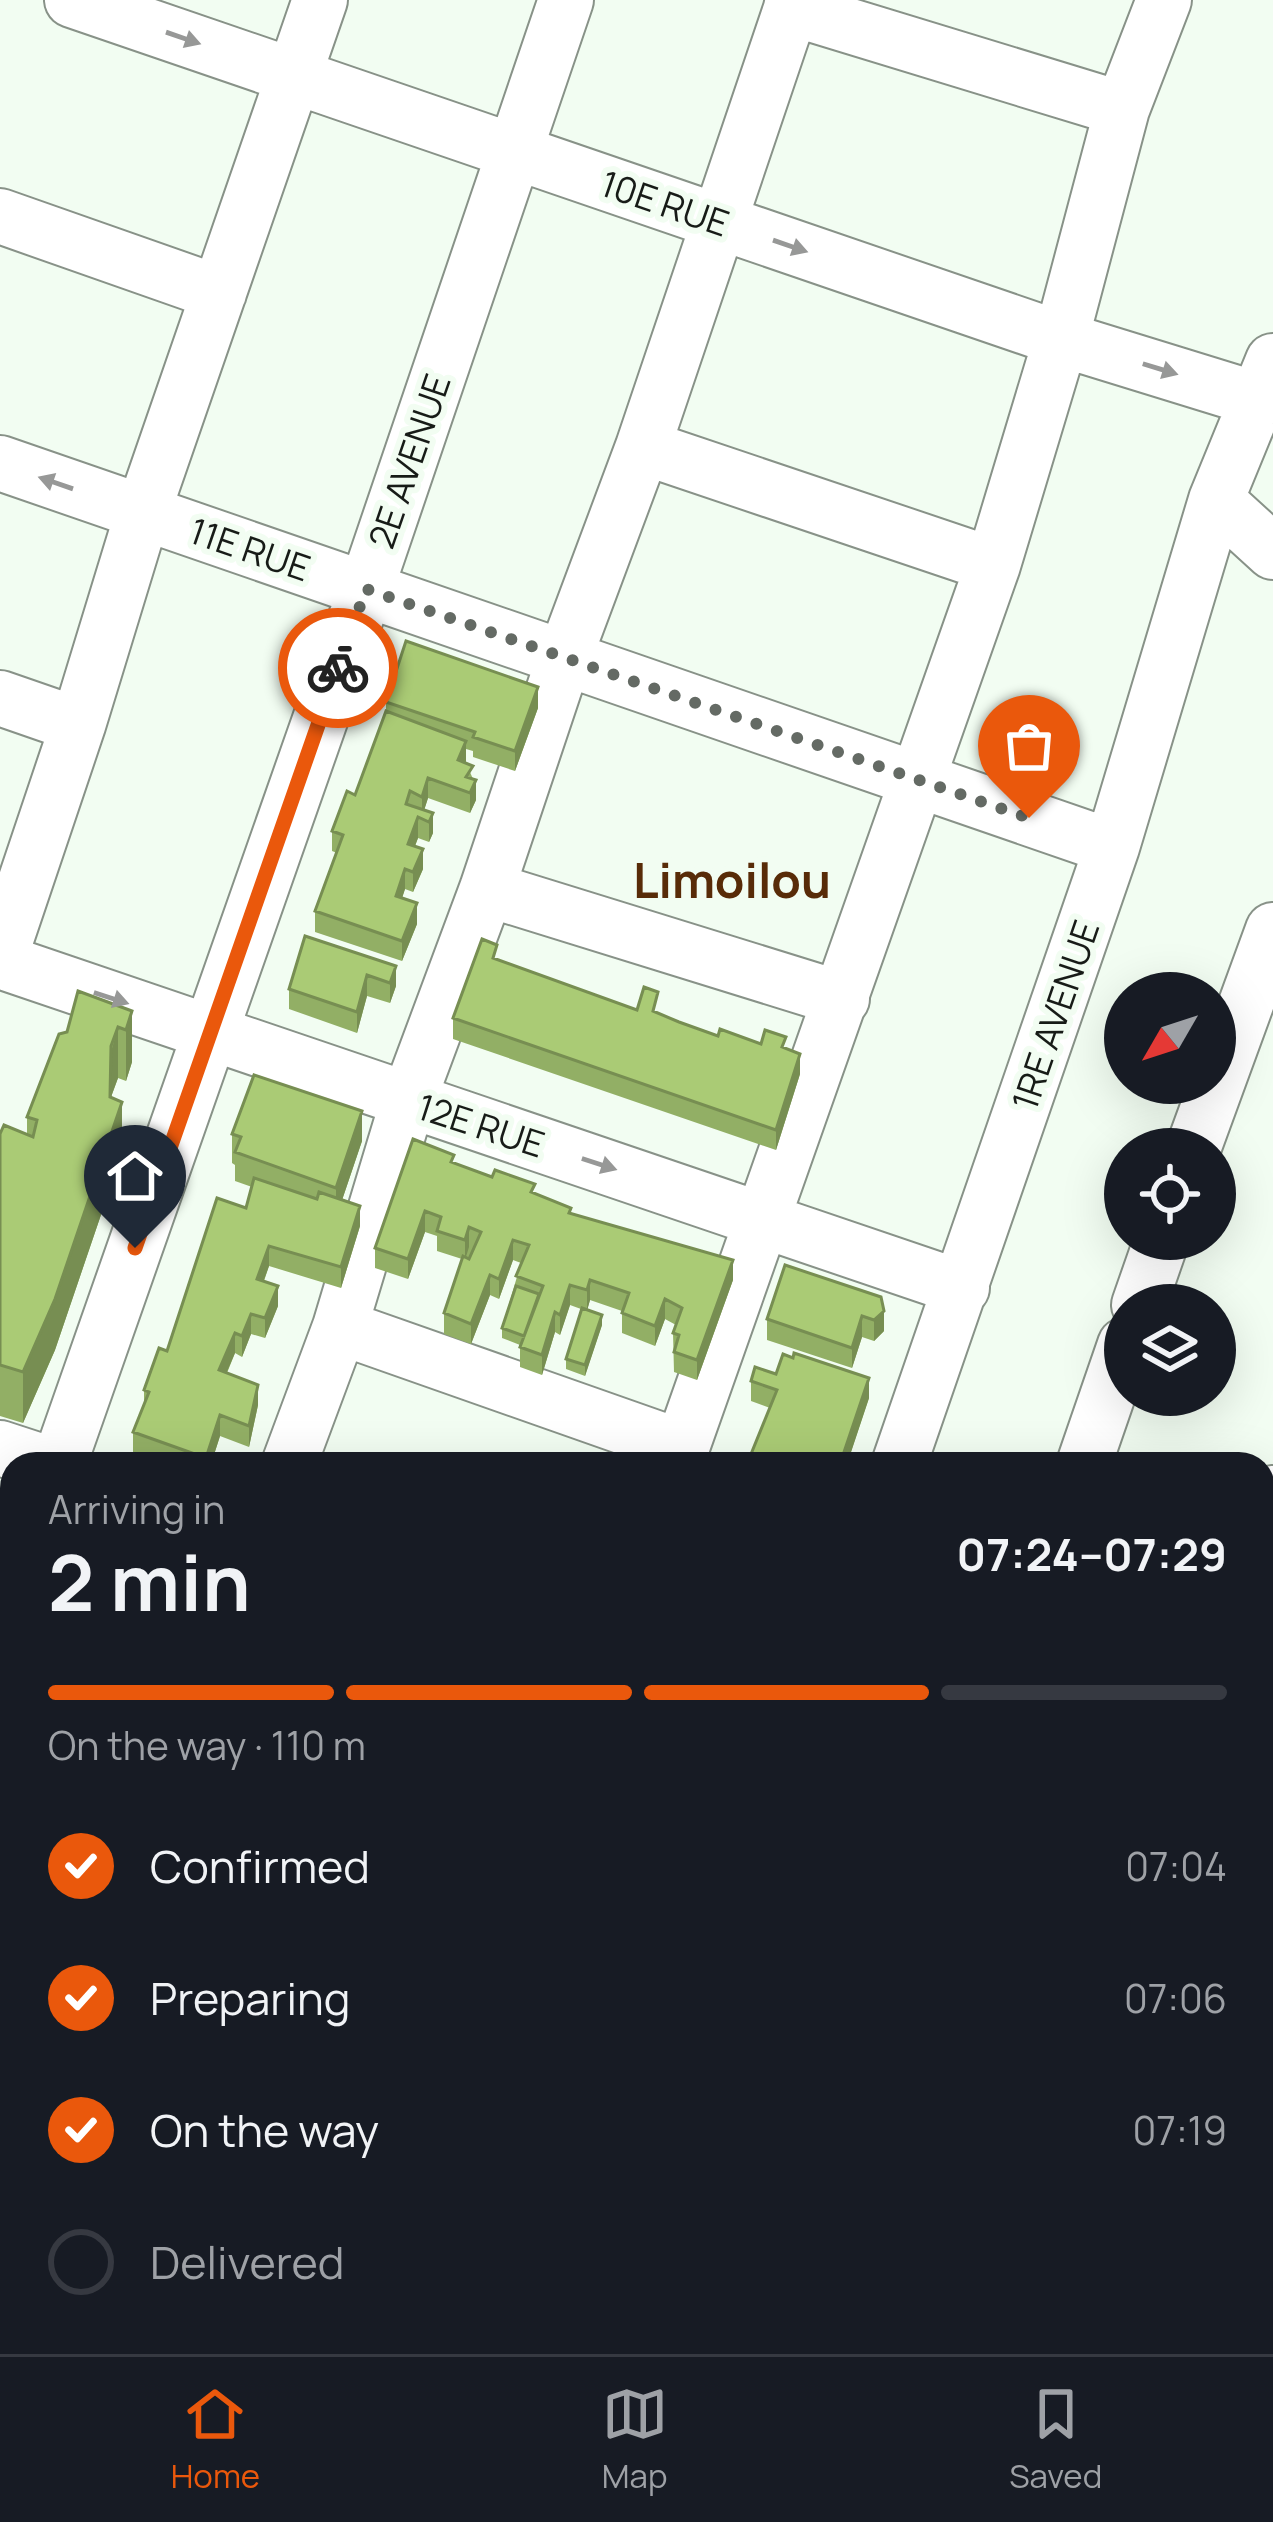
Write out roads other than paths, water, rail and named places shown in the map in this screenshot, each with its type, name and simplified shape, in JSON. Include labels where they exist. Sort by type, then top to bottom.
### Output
[{"type":"street","name":"10E RUE","points":[[72,0],[1061,339],[1266,380]]},
{"type":"street","points":[[0,959],[79,725],[143,512],[320,0]]},
{"type":"street","name":"2E AVENUE","points":[[63,1452],[366,589],[566,0]]},
{"type":"street","points":[[680,1452],[993,566],[1061,339],[1122,109],[1165,0]]},
{"type":"street","points":[[293,1452],[340,1327],[409,1101],[643,447],[792,4],[1122,109]]},
{"type":"street","points":[[0,216],[219,293]]},
{"type":"street","name":"1RE AVENUE","points":[[903,1452],[1112,847],[1216,500],[1266,380]]},
{"type":"street","points":[[643,447],[993,566]]},
{"type":"street","name":"11E RUE","points":[[0,463],[1112,847]]},
{"type":"street","points":[[1216,500],[1273,551]]},
{"type":"street","points":[[0,698],[79,725]]},
{"type":"street","points":[[487,889],[842,999]]},
{"type":"street","points":[[1201,1128],[1273,930]]},
{"type":"street","name":"12E RUE","points":[[0,959],[962,1288]]},
{"type":"street","points":[[340,1327],[671,1452]]},
{"type":"street","points":[[1088,1452],[1104,1406]]},
{"type":"district","name":"Limoilou","points":[[732,879]]}]
